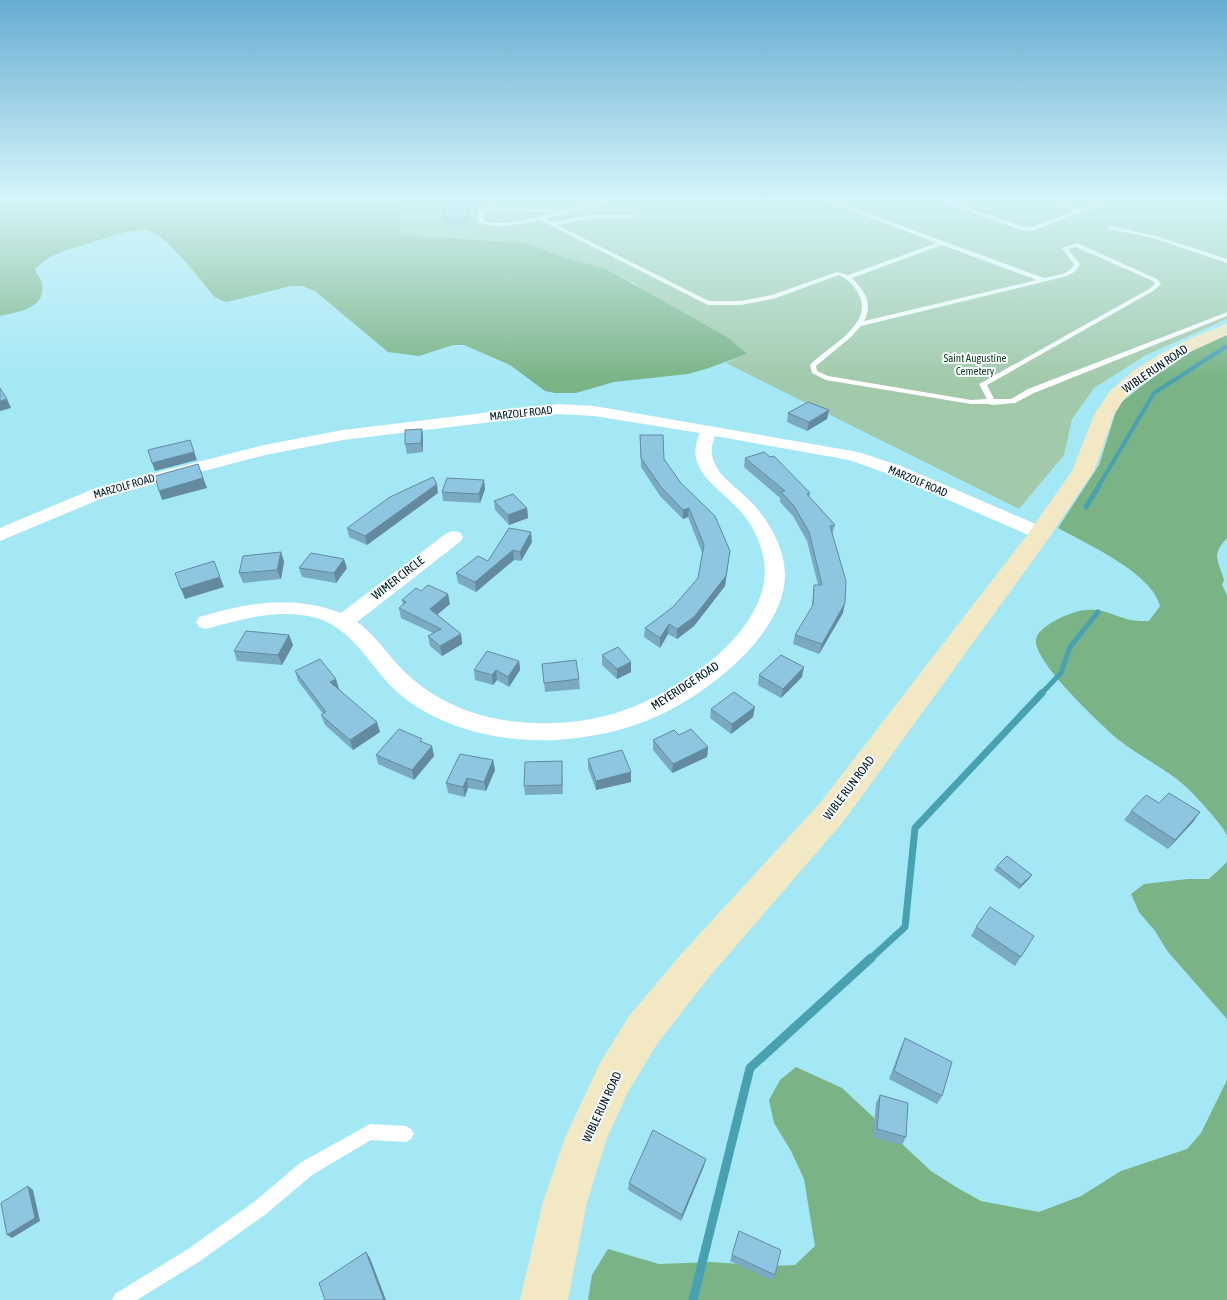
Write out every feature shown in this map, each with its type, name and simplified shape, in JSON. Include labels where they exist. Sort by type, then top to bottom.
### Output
[{"type":"street","name":"WIBLE RUN ROAD","points":[[544,1300],[552,1247],[574,1168],[599,1106],[631,1047],[682,981],[834,809],[1079,480],[1089,462],[1103,414],[1120,392],[1177,352],[1227,329]]},
{"type":"street","name":"MARZOLF ROAD","points":[[0,534],[82,498],[125,485],[264,450],[343,435],[557,409],[594,411],[710,430],[871,462],[895,470],[1040,533]]},
{"type":"street","name":"MEYERIDGE ROAD","points":[[206,622],[241,613],[278,609],[314,611],[344,621],[364,638],[405,687],[441,710],[480,724],[536,731],[588,729],[637,715],[660,705],[716,668],[736,651],[762,617],[776,579],[770,546],[762,528],[739,499],[712,474],[706,464],[703,450],[704,440],[710,430]]},
{"type":"street","name":"WIMER CIRCLE","points":[[344,621],[454,537]]},
{"type":"lane","points":[[624,261],[708,303],[724,304],[758,300],[839,273],[848,277],[860,287],[866,297],[866,307],[861,324]]},
{"type":"lane","points":[[848,277],[893,261]]},
{"type":"lane","points":[[991,261],[1044,280]]},
{"type":"lane","points":[[1075,261],[1077,264],[1074,270],[1065,275],[861,324],[813,365],[814,372],[826,378],[971,402],[992,403],[1012,401],[1030,391],[1227,314]]},
{"type":"lane","points":[[992,403],[983,384],[1151,290],[1158,284],[1155,280],[1113,261]]},
{"type":"lane","points":[[121,1300],[194,1255],[260,1208],[306,1169],[370,1132],[406,1134]]},
{"type":"green space","points":[[0,261],[44,261],[35,269],[41,280],[42,289],[41,297],[37,303],[16,313],[0,316]]},
{"type":"green space","points":[[184,261],[576,261],[606,269],[729,338],[747,354],[688,374],[614,382],[576,393],[555,393],[545,391],[510,365],[464,345],[453,345],[419,356],[388,352],[315,291],[302,286],[291,286],[227,302],[219,300]]},
{"type":"green space","name":"Saint Augustine Cemetery","points":[[575,261],[1227,261],[1227,319],[1146,355],[1094,388],[1072,419],[1064,455],[1019,509],[726,363],[747,354],[729,338],[606,269]]},
{"type":"green space","points":[[1227,335],[1227,538],[1217,553],[1217,558],[1224,580],[1222,585],[1227,595],[1227,835],[1208,809],[1185,786],[1119,740],[1084,708],[1045,663],[1038,650],[1036,640],[1046,626],[1077,612],[1098,610],[1130,620],[1149,621],[1160,606],[1155,594],[1132,571],[1101,551],[1058,528],[1099,465],[1118,405],[1153,377],[1198,347]]},
{"type":"green space","points":[[1227,862],[1227,1019],[1168,952],[1155,931],[1139,912],[1131,894],[1144,884],[1188,879],[1209,879]]},
{"type":"green space","points":[[796,1067],[842,1088],[931,1171],[956,1187],[981,1201],[1039,1212],[1081,1196],[1121,1171],[1187,1149],[1201,1133],[1227,1080],[1227,1300],[588,1300],[592,1275],[608,1249],[659,1264],[712,1262],[769,1266],[795,1265],[815,1246],[804,1179],[791,1151],[774,1123],[769,1100],[780,1080]]},
{"type":"building","points":[[0,388],[7,399],[0,401]]},
{"type":"building","points":[[808,402],[829,410],[809,422],[788,413]]},
{"type":"building","points":[[422,429],[421,443],[405,444],[405,430]]},
{"type":"building","points":[[640,435],[663,435],[664,459],[680,482],[715,516],[730,551],[726,576],[694,617],[677,629],[669,624],[660,638],[645,628],[673,607],[698,578],[704,545],[689,508],[683,510],[661,487],[641,458]]},
{"type":"building","points":[[190,440],[194,452],[152,463],[148,450]]},
{"type":"building","points":[[764,452],[770,457],[774,456],[810,493],[807,494],[835,525],[830,526],[846,581],[845,603],[822,644],[795,635],[813,605],[814,585],[822,585],[809,532],[794,506],[781,492],[785,491],[745,458]]},
{"type":"building","points":[[198,464],[203,478],[159,491],[155,476]]},
{"type":"building","points":[[433,477],[437,484],[365,536],[347,528],[390,497]]},
{"type":"building","points":[[447,478],[484,480],[479,494],[442,492]]},
{"type":"building","points":[[513,494],[527,508],[508,515],[494,501]]},
{"type":"building","points":[[509,528],[531,532],[520,552],[513,550],[475,582],[456,573],[478,556],[488,561]]},
{"type":"building","points":[[281,552],[277,570],[239,573],[243,556]]},
{"type":"building","points":[[311,553],[344,559],[334,573],[299,568]]},
{"type":"building","points":[[214,561],[220,577],[181,589],[175,573]]},
{"type":"building","points":[[428,585],[448,594],[430,609],[461,634],[440,646],[428,636],[441,629],[399,608],[406,602],[402,600],[416,588],[421,591]]},
{"type":"building","points":[[246,631],[289,635],[278,655],[234,651]]},
{"type":"building","points":[[618,647],[631,662],[617,669],[602,655]]},
{"type":"building","points":[[487,651],[519,661],[508,677],[496,670],[492,675],[474,670]]},
{"type":"building","points":[[781,655],[804,667],[783,689],[759,675]]},
{"type":"building","points":[[320,659],[336,679],[330,682],[377,722],[350,740],[321,715],[326,712],[295,671]]},
{"type":"building","points":[[576,660],[579,679],[544,683],[542,664]]},
{"type":"building","points":[[734,692],[755,707],[732,724],[711,709]]},
{"type":"building","points":[[399,729],[422,739],[420,741],[432,746],[412,770],[376,755]]},
{"type":"building","points":[[691,729],[708,747],[673,764],[653,740],[674,730],[679,735]]},
{"type":"building","points":[[622,750],[631,772],[596,781],[588,759]]},
{"type":"building","points":[[460,754],[493,760],[484,782],[467,778],[463,787],[446,783]]},
{"type":"building","points":[[562,761],[562,785],[524,786],[525,762]]},
{"type":"building","points":[[1169,793],[1200,812],[1175,840],[1131,811],[1146,795],[1159,803]]},
{"type":"building","points":[[1007,856],[1032,875],[1021,885],[997,866]]},
{"type":"building","points":[[990,907],[1034,936],[1021,957],[976,927]]},
{"type":"building","points":[[905,1038],[952,1062],[942,1096],[894,1071]]},
{"type":"building","points":[[880,1095],[908,1103],[906,1137],[877,1129]]},
{"type":"building","points":[[653,1130],[706,1159],[682,1215],[629,1183]]},
{"type":"building","points":[[28,1186],[35,1218],[7,1235],[1,1203]]},
{"type":"building","points":[[739,1231],[781,1250],[775,1275],[732,1255]]},
{"type":"building","points":[[366,1252],[384,1300],[325,1300],[319,1283]]},
{"type":"waterway","points":[[1098,487],[1154,393],[1227,346]]},
{"type":"waterway","points":[[1086,507],[1099,486]]},
{"type":"waterway","points":[[1041,694],[1061,673],[1070,647],[1098,612]]},
{"type":"waterway","points":[[869,960],[905,927],[915,828],[1042,693]]},
{"type":"waterway","points":[[693,1300],[750,1068],[871,958]]}]
